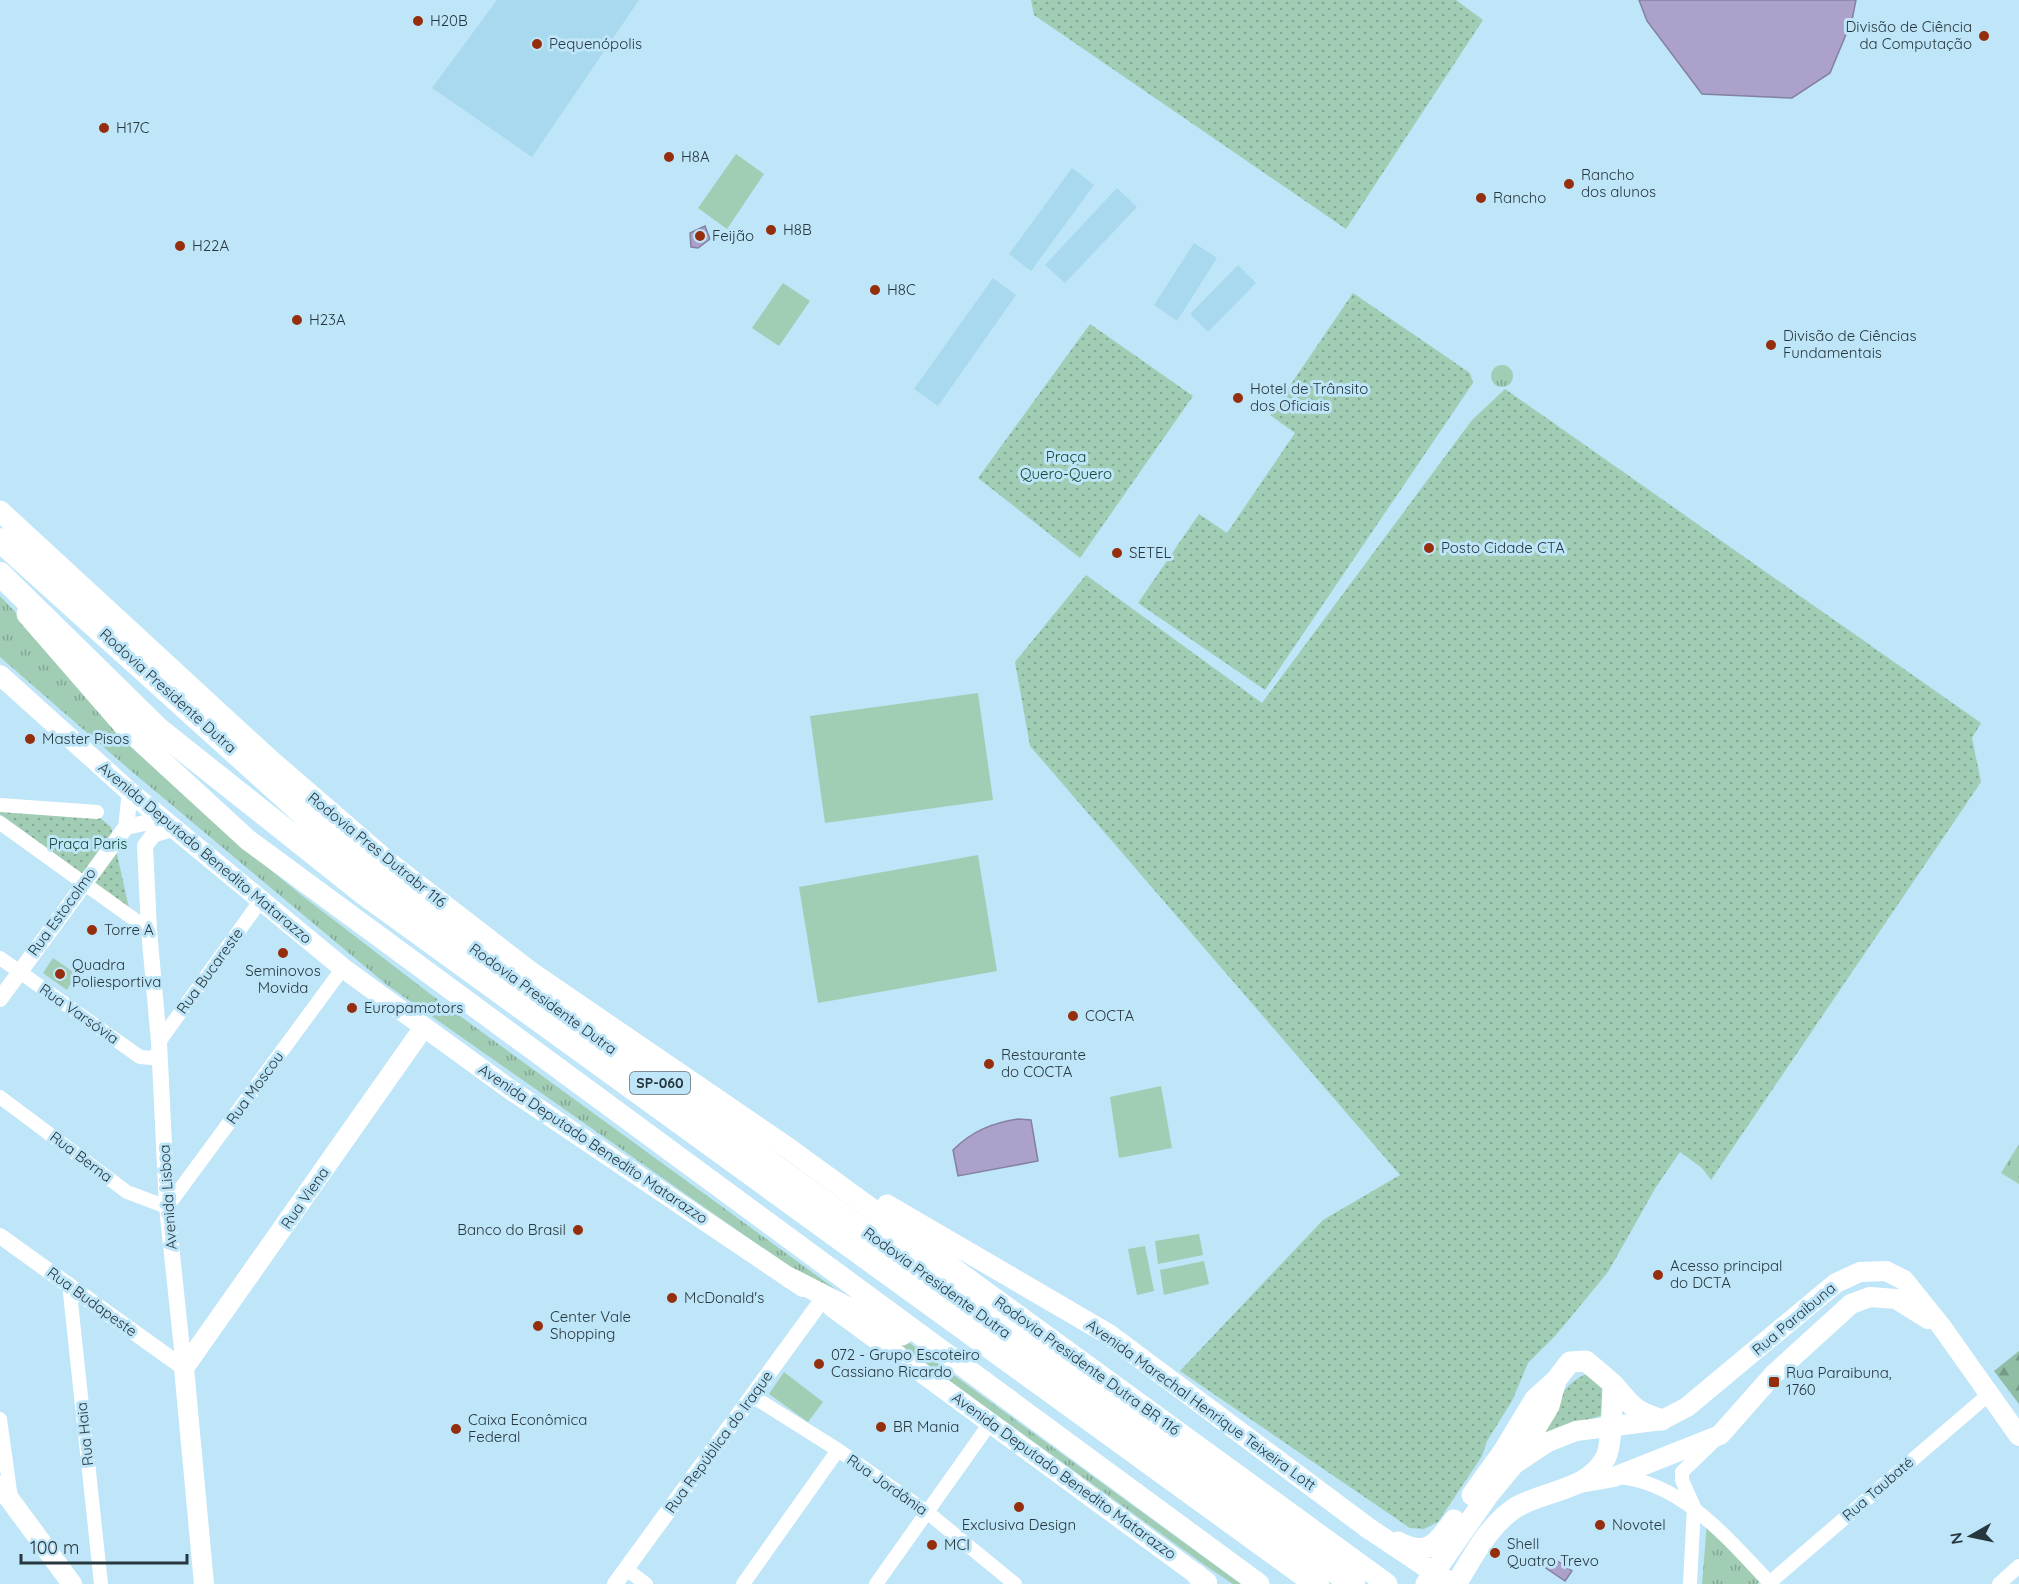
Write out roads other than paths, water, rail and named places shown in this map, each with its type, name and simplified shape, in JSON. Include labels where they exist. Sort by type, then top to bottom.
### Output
[{"type":"highway","name":"Rodovia Presidente Dutra","points":[[0,540],[371,875],[1359,1576]]},
{"type":"highway","name":"Rodovia Presidente Dutra","points":[[0,574],[159,730],[363,893],[1317,1584]]},
{"type":"main road","name":"Rodovia Pres Dutrabr 116","points":[[0,510],[267,758],[387,861],[532,973],[788,1148]]},
{"type":"main road","points":[[0,581],[126,728],[248,840],[1259,1584]]},
{"type":"main road","name":"Avenida Deputado Benedito Matarazzo","points":[[0,675],[130,792],[343,968],[508,1088],[822,1300],[991,1422],[1204,1581]]},
{"type":"main road","points":[[0,695],[34,708]]},
{"type":"main road","name":"Rua Viena","points":[[184,1368],[424,1027]]},
{"type":"main road","name":"Avenida Marechal Henrique Teixeira Lott","points":[[788,1148],[1108,1334],[1368,1528],[1430,1578],[1454,1584]]},
{"type":"main road","name":"Rodovia Presidente Dutra BR 116","points":[[788,1148],[1359,1576],[1388,1584]]},
{"type":"main road","name":"Rua Paraibuna","points":[[1513,1466],[1548,1442],[1576,1431],[1662,1420],[1688,1407],[1836,1283],[1860,1272],[1886,1271],[1904,1280],[1941,1326]]},
{"type":"main road","points":[[790,1278],[956,1363]]},
{"type":"main road","name":"Rua Paraibuna","points":[[1454,1584],[1495,1524],[1532,1499],[1580,1483],[1614,1477],[1720,1435],[1774,1374],[1851,1304],[1870,1297],[1896,1299],[1941,1326]]},
{"type":"main road","points":[[1941,1326],[2019,1436]]},
{"type":"main road","points":[[1368,1528],[1416,1550],[1428,1548],[1439,1541],[1503,1452],[1534,1399],[1556,1380],[1570,1362],[1586,1361],[1614,1384],[1626,1403],[1640,1413],[1662,1420]]},
{"type":"main road","name":"Avenida Lisboa","points":[[184,1368],[204,1584]]},
{"type":"main road","points":[[1430,1578],[1489,1494],[1513,1466],[1549,1406],[1556,1380]]},
{"type":"main road","points":[[1580,1483],[1600,1467],[1606,1457],[1614,1384]]},
{"type":"main road","points":[[5,1493],[72,1584]]},
{"type":"street","points":[[130,792],[126,827],[169,824]]},
{"type":"street","points":[[0,806],[97,812]]},
{"type":"street","points":[[0,823],[149,930]]},
{"type":"street","name":"Avenida Lisboa","points":[[169,824],[153,835],[145,846],[149,930],[160,1047],[167,1207],[184,1368]]},
{"type":"street","name":"Rua Estocolmo","points":[[0,999],[82,884],[126,827]]},
{"type":"street","name":"Rua Bucareste","points":[[160,1047],[261,900]]},
{"type":"street","name":"Rua Varsóvia","points":[[0,958],[140,1057],[151,1058],[160,1047]]},
{"type":"street","name":"Rua Moscou","points":[[167,1207],[343,968]]},
{"type":"street","name":"Rua Berna","points":[[0,1097],[127,1192],[167,1207]]},
{"type":"street","name":"Rua Budapeste","points":[[0,1236],[184,1368]]},
{"type":"street","name":"Rua Haia","points":[[69,1284],[101,1584]]},
{"type":"street","name":"Rua República do Iraque","points":[[615,1584],[822,1300]]},
{"type":"street","name":"Rua Taubaté","points":[[1769,1583],[1988,1395]]},
{"type":"street","name":"Rua Jordânia","points":[[752,1396],[838,1450],[927,1512],[1015,1584]]},
{"type":"street","points":[[0,1419],[5,1493]]},
{"type":"street","points":[[876,1584],[991,1422]]},
{"type":"street","name":"Rua Paraibuna","points":[[1694,1507],[1682,1480],[1682,1472],[1720,1435]]},
{"type":"street","points":[[743,1584],[838,1450]]},
{"type":"street","points":[[1614,1477],[1649,1483],[1694,1507],[1769,1583]]},
{"type":"street","points":[[1690,1584],[1694,1507]]},
{"type":"street","points":[[1999,1584],[2019,1566]]},
{"type":"street","points":[[626,1569],[646,1584]]},
{"type":"place","name":"H20B","points":[[418,21]]},
{"type":"place","name":"Divisão de Ciência da Computação","points":[[1984,36]]},
{"type":"place","name":"Pequenópolis","points":[[537,44]]},
{"type":"place","name":"H17C","points":[[104,128]]},
{"type":"place","name":"H8A","points":[[669,157]]},
{"type":"place","name":"Rancho dos alunos","points":[[1569,184]]},
{"type":"place","name":"Rancho","points":[[1481,198]]},
{"type":"place","name":"H8B","points":[[771,230]]},
{"type":"place","name":"Feijão","points":[[700,236]]},
{"type":"place","name":"H22A","points":[[180,246]]},
{"type":"place","name":"H8C","points":[[875,290]]},
{"type":"place","name":"H23A","points":[[297,320]]},
{"type":"place","name":"Divisão de Ciências Fundamentais","points":[[1771,345]]},
{"type":"place","name":"Hotel de Trânsito dos Oficiais","points":[[1238,398]]},
{"type":"place","name":"Posto Cidade CTA","points":[[1429,548]]},
{"type":"place","name":"SETEL","points":[[1117,553]]},
{"type":"place","name":"Master Pisos","points":[[30,739]]},
{"type":"place","name":"Torre A","points":[[92,930]]},
{"type":"place","name":"Seminovos Movida","points":[[283,953]]},
{"type":"place","name":"Quadra Poliesportiva","points":[[60,974]]},
{"type":"place","name":"Europamotors","points":[[352,1008]]},
{"type":"place","name":"COCTA","points":[[1073,1016]]},
{"type":"place","name":"Restaurante do COCTA","points":[[989,1064]]},
{"type":"place","name":"Banco do Brasil","points":[[578,1230]]},
{"type":"place","name":"Acesso principal do DCTA","points":[[1658,1275]]},
{"type":"place","name":"McDonald's","points":[[672,1298]]},
{"type":"place","name":"Center Vale Shopping","points":[[538,1326]]},
{"type":"place","name":"072 - Grupo Escoteiro Cassiano Ricardo","points":[[819,1364]]},
{"type":"place","name":"Rua Paraibuna, 1760","points":[[1774,1382]]},
{"type":"place","name":"BR Mania","points":[[881,1427]]},
{"type":"place","name":"Caixa Econômica Federal","points":[[456,1429]]},
{"type":"place","name":"Exclusiva Design","points":[[1019,1507]]},
{"type":"place","name":"Novotel","points":[[1600,1525]]},
{"type":"place","name":"MCI","points":[[932,1545]]},
{"type":"place","name":"Shell Quatro Trevo","points":[[1495,1553]]},
{"type":"park label","name":"Praça Quero-Quero","points":[[1066,466]]},
{"type":"park label","name":"Praça Paris","points":[[88,844]]}]
